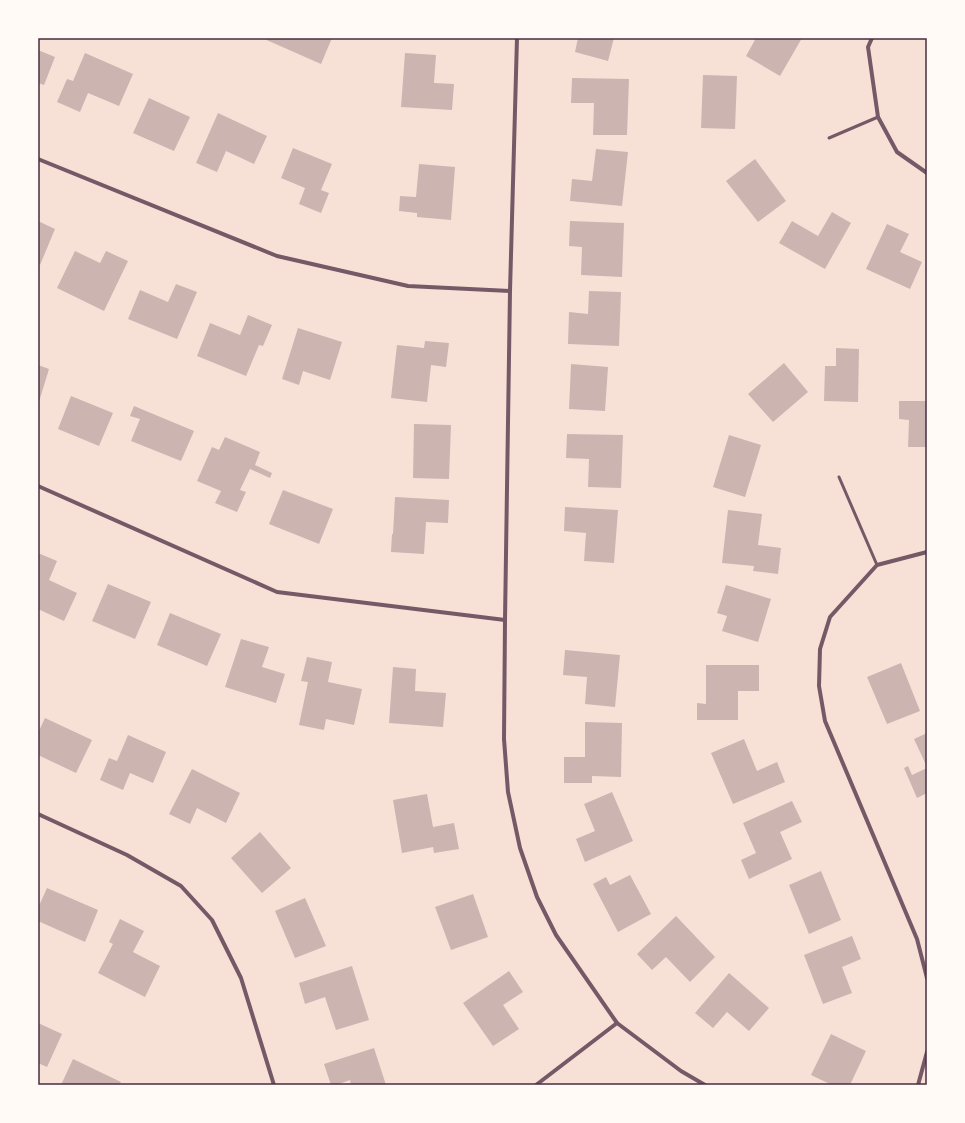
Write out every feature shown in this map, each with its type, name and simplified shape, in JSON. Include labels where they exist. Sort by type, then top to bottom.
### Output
[{"type":"street","points":[[517,38],[510,291],[505,620],[504,739],[508,792],[520,848],[537,898],[556,935],[617,1023],[681,1071],[705,1085]]},
{"type":"street","points":[[872,38],[868,47],[878,118],[897,152],[927,172]]},
{"type":"street","points":[[38,159],[277,256],[408,286],[510,291]]},
{"type":"street","points":[[38,486],[277,592],[505,620]]},
{"type":"street","points":[[927,552],[877,565],[830,617],[820,649],[819,686],[825,721],[917,939],[927,978]]},
{"type":"street","points":[[38,814],[126,854],[181,886],[212,920],[241,978],[274,1085]]},
{"type":"street","points":[[536,1085],[617,1023]]},
{"type":"street","points":[[918,1085],[927,1052]]},
{"type":"lane","points":[[829,138],[878,118]]},
{"type":"lane","points":[[840,477],[877,565]]},
{"type":"building","points":[[262,38],[332,38],[321,64]]},
{"type":"building","points":[[578,38],[614,38],[608,61],[575,52]]},
{"type":"building","points":[[756,38],[802,38],[780,76],[746,56]]},
{"type":"building","points":[[38,50],[55,57],[44,85],[38,83]]},
{"type":"building","points":[[85,53],[133,74],[119,106],[88,93],[80,112],[57,102],[67,79],[73,81]]},
{"type":"building","points":[[405,53],[436,55],[434,83],[454,84],[452,110],[401,107]]},
{"type":"building","points":[[703,75],[737,76],[735,129],[701,128]]},
{"type":"building","points":[[572,78],[629,79],[627,135],[593,135],[594,103],[571,103]]},
{"type":"building","points":[[149,98],[190,117],[174,151],[133,133]]},
{"type":"building","points":[[218,113],[267,136],[254,164],[226,151],[217,172],[196,163]]},
{"type":"building","points":[[293,148],[332,164],[321,190],[329,193],[321,213],[299,204],[305,188],[281,178]]},
{"type":"building","points":[[596,149],[628,152],[622,206],[570,201],[572,179],[592,181]]},
{"type":"building","points":[[755,159],[786,201],[758,222],[726,181]]},
{"type":"building","points":[[419,164],[455,167],[451,220],[417,217],[417,213],[399,211],[400,196],[416,197]]},
{"type":"building","points":[[832,212],[851,223],[825,269],[779,243],[792,221],[818,236]]},
{"type":"building","points":[[38,221],[55,229],[40,265],[38,264]]},
{"type":"building","points":[[570,221],[624,223],[622,277],[581,275],[582,247],[569,246]]},
{"type":"building","points":[[887,224],[909,234],[900,252],[922,262],[910,289],[866,269]]},
{"type":"building","points":[[75,251],[100,263],[106,251],[128,261],[104,311],[57,288]]},
{"type":"building","points":[[176,284],[197,292],[177,339],[128,319],[140,290],[168,302]]},
{"type":"building","points":[[589,291],[621,292],[619,346],[568,344],[569,312],[588,314]]},
{"type":"building","points":[[248,315],[272,325],[263,346],[259,345],[246,376],[197,356],[210,323],[240,335]]},
{"type":"building","points":[[298,328],[342,342],[330,380],[303,371],[299,385],[282,379]]},
{"type":"building","points":[[425,341],[449,343],[446,367],[431,365],[427,402],[391,398],[397,345],[424,348]]},
{"type":"building","points":[[836,348],[859,349],[858,402],[824,401],[825,366],[836,366]]},
{"type":"building","points":[[784,363],[808,392],[773,422],[748,394]]},
{"type":"building","points":[[571,364],[608,367],[605,411],[569,409]]},
{"type":"building","points":[[38,365],[49,369],[38,405]]},
{"type":"building","points":[[71,396],[113,413],[99,446],[58,429]]},
{"type":"building","points":[[899,401],[927,401],[927,447],[908,447],[909,420],[899,419]]},
{"type":"building","points":[[134,406],[194,431],[181,461],[131,441],[140,419],[130,416]]},
{"type":"building","points":[[414,424],[451,425],[449,479],[413,478]]},
{"type":"building","points":[[567,434],[623,435],[621,488],[588,487],[589,459],[566,458]]},
{"type":"building","points":[[729,435],[761,445],[745,497],[713,487]]},
{"type":"building","points":[[225,437],[260,452],[255,465],[272,473],[270,478],[250,469],[240,490],[246,492],[237,512],[215,503],[221,491],[197,481],[212,447],[219,450]]},
{"type":"building","points":[[283,490],[333,509],[319,544],[269,524]]},
{"type":"building","points":[[395,497],[449,500],[448,523],[426,522],[424,554],[391,552]]},
{"type":"building","points":[[565,507],[618,510],[614,563],[584,561],[586,533],[564,531]]},
{"type":"building","points":[[728,510],[762,514],[758,545],[781,548],[778,574],[753,571],[754,566],[722,563]]},
{"type":"building","points":[[38,553],[57,561],[49,580],[77,593],[64,621],[38,609]]},
{"type":"building","points":[[108,584],[151,602],[135,639],[92,621]]},
{"type":"building","points":[[726,585],[771,599],[758,642],[722,631],[727,616],[717,613]]},
{"type":"building","points":[[170,613],[221,634],[207,666],[157,645]]},
{"type":"building","points":[[241,639],[269,647],[262,667],[285,674],[276,703],[225,687]]},
{"type":"building","points":[[565,650],[620,655],[615,707],[585,704],[587,677],[563,675]]},
{"type":"building","points":[[307,657],[332,662],[328,682],[362,689],[354,725],[326,719],[324,730],[299,725],[308,682],[301,681]]},
{"type":"building","points":[[901,663],[920,711],[887,724],[867,677]]},
{"type":"building","points":[[706,665],[759,665],[759,691],[738,691],[738,720],[697,720],[697,703],[706,704]]},
{"type":"building","points":[[393,667],[416,669],[415,691],[446,693],[443,727],[389,723]]},
{"type":"building","points":[[45,718],[92,740],[76,773],[38,755],[38,733]]},
{"type":"building","points":[[585,722],[622,723],[621,777],[592,776],[592,783],[564,783],[564,757],[585,757]]},
{"type":"building","points":[[927,733],[927,767],[914,739]]},
{"type":"building","points":[[128,735],[166,752],[153,783],[130,773],[123,790],[100,780],[109,758],[117,761]]},
{"type":"building","points":[[744,739],[757,771],[777,762],[785,782],[733,804],[711,753]]},
{"type":"building","points":[[908,766],[912,775],[927,768],[927,793],[917,798],[904,768]]},
{"type":"building","points":[[192,769],[240,793],[226,823],[197,808],[190,824],[169,814]]},
{"type":"building","points":[[612,792],[633,841],[585,862],[576,839],[595,831],[584,804]]},
{"type":"building","points":[[427,794],[433,827],[454,823],[459,849],[434,853],[433,847],[402,853],[393,800]]},
{"type":"building","points":[[792,801],[802,822],[780,832],[792,859],[749,879],[741,860],[756,853],[743,823]]},
{"type":"building","points":[[260,832],[291,868],[262,893],[231,858]]},
{"type":"building","points":[[821,871],[841,920],[809,934],[789,885]]},
{"type":"building","points":[[630,875],[651,914],[618,932],[593,884],[606,877],[610,885]]},
{"type":"building","points":[[47,888],[98,910],[85,942],[38,921],[38,908]]},
{"type":"building","points":[[473,894],[488,937],[451,950],[435,907]]},
{"type":"building","points":[[305,898],[326,946],[295,958],[275,911]]},
{"type":"building","points":[[676,916],[715,957],[690,982],[666,957],[652,970],[637,954]]},
{"type":"building","points":[[120,919],[144,931],[133,952],[160,966],[145,997],[98,973],[113,944],[109,942]]},
{"type":"building","points":[[852,936],[861,959],[842,967],[852,993],[823,1004],[804,955]]},
{"type":"building","points":[[352,966],[369,1020],[336,1030],[325,997],[305,1004],[299,983]]},
{"type":"building","points":[[509,971],[523,992],[503,1005],[519,1029],[493,1046],[463,1003]]},
{"type":"building","points":[[729,973],[769,1008],[749,1031],[727,1012],[713,1028],[695,1013]]},
{"type":"building","points":[[38,1023],[62,1034],[47,1067],[38,1063]]},
{"type":"building","points":[[831,1034],[866,1051],[850,1085],[832,1085],[811,1075]]},
{"type":"building","points":[[374,1048],[386,1085],[351,1085],[350,1080],[336,1085],[331,1085],[324,1064]]},
{"type":"building","points":[[73,1059],[121,1082],[119,1085],[61,1085]]}]
